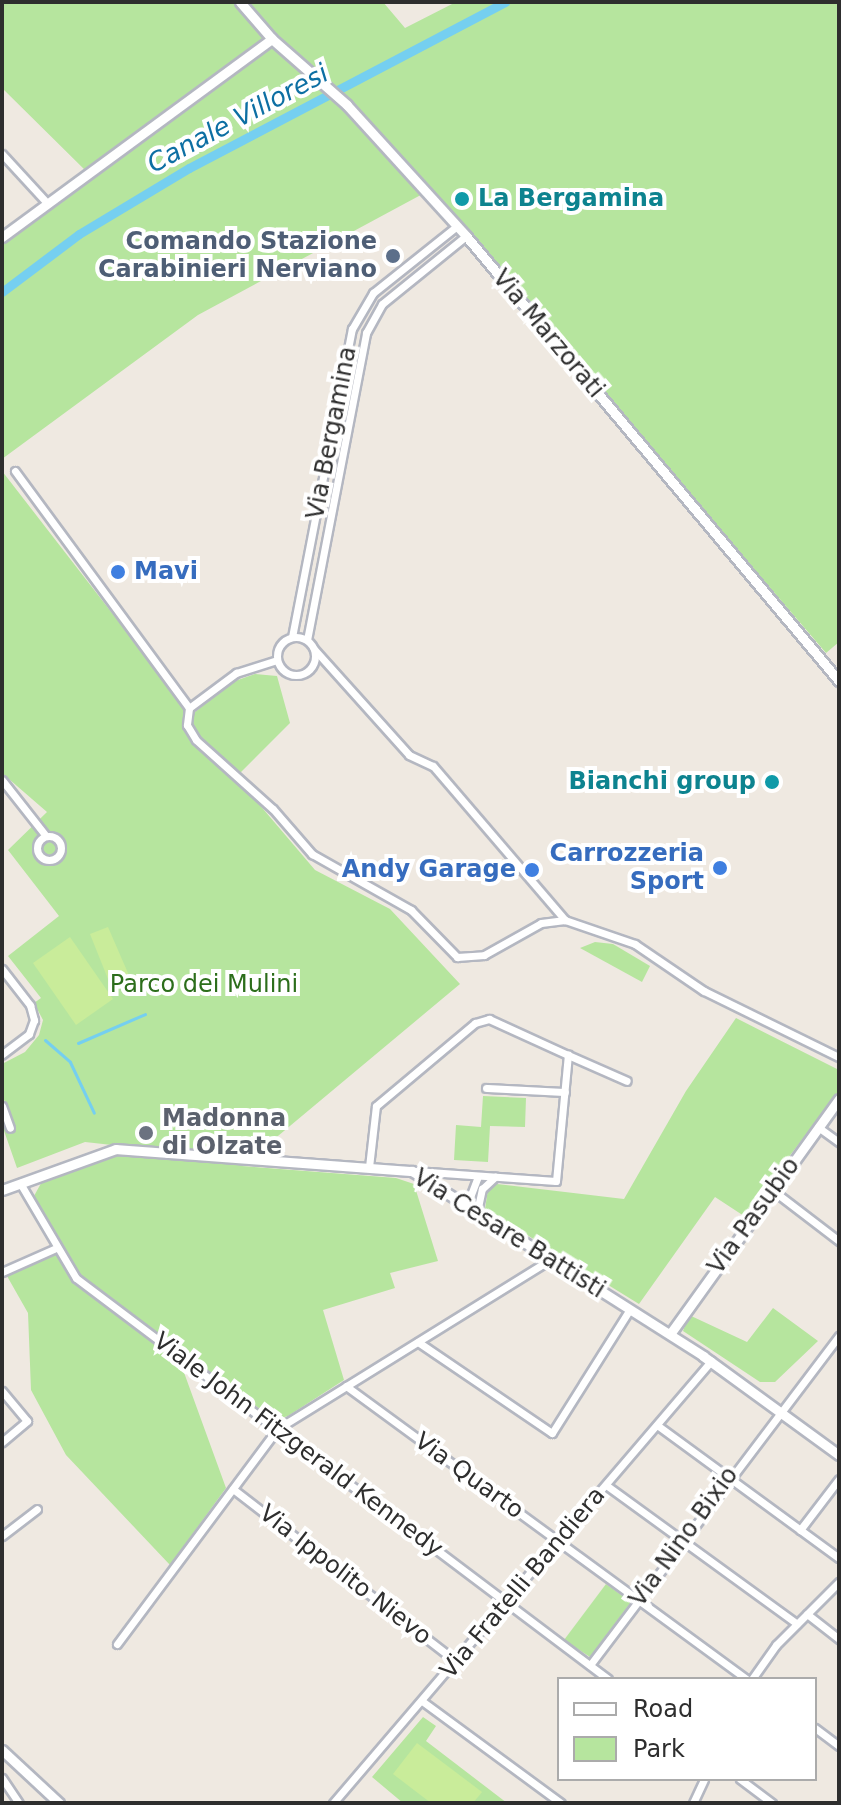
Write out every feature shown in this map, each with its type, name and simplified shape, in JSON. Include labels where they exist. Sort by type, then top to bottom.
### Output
[{"type":"street","name":"Via Marzorati","points":[[240,2],[272,39],[347,105],[466,236],[839,681]]},
{"type":"street","points":[[2,237],[272,39]]},
{"type":"street","points":[[2,154],[47,203]]},
{"type":"street","name":"Via Bergamina","points":[[292,637],[352,329],[373,293],[457,226]]},
{"type":"street","name":"Via Bergamina","points":[[307,640],[366,333],[382,304],[466,236]]},
{"type":"street","points":[[15,471],[189,708],[187,725],[196,740],[273,809],[312,854],[411,910],[457,957],[484,955],[541,923],[565,920],[635,944],[704,991],[839,1057]]},
{"type":"street","points":[[314,649],[314,662],[302,674],[284,671],[277,660],[279,647],[292,637],[307,640],[409,755],[433,766],[565,920]]},
{"type":"street","points":[[189,708],[236,673],[277,660]]},
{"type":"street","points":[[2,780],[46,836]]},
{"type":"street","points":[[2,969],[30,1005],[34,1020],[29,1034],[2,1054]]},
{"type":"street","points":[[369,1167],[376,1106],[475,1023],[489,1019],[627,1081]]},
{"type":"street","points":[[412,1171],[556,1181],[568,1055]]},
{"type":"street","points":[[486,1088],[565,1092]]},
{"type":"street","name":"Via Pasubio","points":[[670,1334],[771,1189],[839,1099]]},
{"type":"street","points":[[2,1106],[10,1128]]},
{"type":"street","points":[[818,1127],[839,1142]]},
{"type":"street","name":"Via Cesare Battisti","points":[[2,1190],[116,1149],[412,1171],[711,1361],[839,1455]]},
{"type":"street","points":[[467,1205],[478,1176]]},
{"type":"street","points":[[477,1212],[482,1189],[495,1177]]},
{"type":"street","name":"Viale John Fitzgerald Kennedy","points":[[20,1183],[54,1249],[76,1278],[605,1677]]},
{"type":"street","points":[[771,1189],[839,1241]]},
{"type":"street","points":[[2,1272],[54,1249]]},
{"type":"street","points":[[117,1644],[277,1429],[551,1259]]},
{"type":"street","points":[[418,1342],[552,1433],[630,1309]]},
{"type":"street","points":[[779,1410],[839,1336]]},
{"type":"street","name":"Via Fratelli Bandiera","points":[[333,1803],[509,1604],[711,1361]]},
{"type":"street","name":"Via Quarto","points":[[346,1386],[746,1677]]},
{"type":"street","points":[[2,1391],[27,1421],[2,1442]]},
{"type":"street","name":"Via Nino Bixio","points":[[590,1665],[779,1410]]},
{"type":"street","points":[[657,1425],[839,1558]]},
{"type":"street","points":[[800,1530],[839,1479]]},
{"type":"street","points":[[606,1485],[797,1624]]},
{"type":"street","name":"Via Ippolito Nievo","points":[[233,1489],[457,1662]]},
{"type":"street","points":[[2,1536],[37,1509]]},
{"type":"street","points":[[751,1677],[839,1582]]},
{"type":"street","points":[[807,1614],[839,1639]]},
{"type":"street","points":[[422,1701],[561,1803]]},
{"type":"street","points":[[817,1730],[839,1746]]},
{"type":"street","points":[[2,1750],[59,1803]]},
{"type":"street","points":[[2,1778],[19,1803]]},
{"type":"street","points":[[693,1803],[703,1781]]},
{"type":"street","points":[[743,1781],[772,1803]]},
{"type":"green space","points":[[2,2],[383,2],[405,28],[456,2],[839,2],[839,642],[826,653],[430,190],[198,315],[2,459],[2,242],[90,175],[2,88]]},
{"type":"green space","name":"Parco dei Mulini","points":[[2,471],[191,715],[235,681],[255,674],[277,676],[290,723],[236,777],[315,870],[390,909],[460,984],[242,1166],[396,1178],[414,1184],[438,1261],[390,1273],[395,1288],[323,1310],[344,1380],[288,1416],[275,1420],[189,1357],[182,1367],[226,1488],[170,1565],[66,1455],[31,1390],[28,1313],[3,1269],[56,1243],[34,1196],[45,1176],[114,1154],[175,1152],[85,1142],[17,1168],[2,1125],[11,1120],[2,1094],[2,1064],[25,1052],[39,1035],[43,1020],[34,1003],[41,998],[8,956],[59,916],[8,850],[47,812],[2,773]]},
{"type":"green space","points":[[108,927],[131,980],[112,989],[90,934]]},
{"type":"green space","points":[[70,937],[113,999],[76,1025],[33,963]]},
{"type":"green space","points":[[595,942],[613,944],[650,966],[642,982],[580,948]]},
{"type":"green space","points":[[736,1018],[839,1070],[839,1091],[744,1216],[715,1197],[639,1304],[485,1209],[488,1189],[497,1184],[624,1199],[686,1091]]},
{"type":"green space","points":[[483,1096],[526,1098],[525,1127],[490,1126],[488,1162],[454,1160],[456,1125],[481,1127]]},
{"type":"green space","points":[[773,1308],[818,1341],[775,1382],[760,1382],[683,1331],[689,1315],[747,1342]]},
{"type":"green space","points":[[606,1584],[631,1602],[590,1657],[564,1640]]},
{"type":"green space","points":[[423,1717],[436,1726],[426,1741],[507,1803],[403,1803],[372,1777]]},
{"type":"green space","points":[[417,1743],[482,1792],[473,1803],[431,1803],[393,1774]]},
{"type":"waterway","name":"Canale Villoresi","points":[[2,292],[79,234],[189,168],[505,2]]},
{"type":"waterway","points":[[78,1043],[145,1014]]},
{"type":"waterway","points":[[45,1040],[70,1062],[94,1113]]},
{"type":"place","name":"La Bergamina","points":[[462,199]]},
{"type":"place","name":"Comando Stazione Carabinieri Nerviano","points":[[393,256]]},
{"type":"place","name":"Mavi","points":[[118,572]]},
{"type":"place","name":"Bianchi group","points":[[772,782]]},
{"type":"place","name":"Carrozzeria Sport","points":[[720,868]]},
{"type":"place","name":"Andy Garage","points":[[532,870]]},
{"type":"place","name":"Madonna di Olzate","points":[[146,1133]]}]
